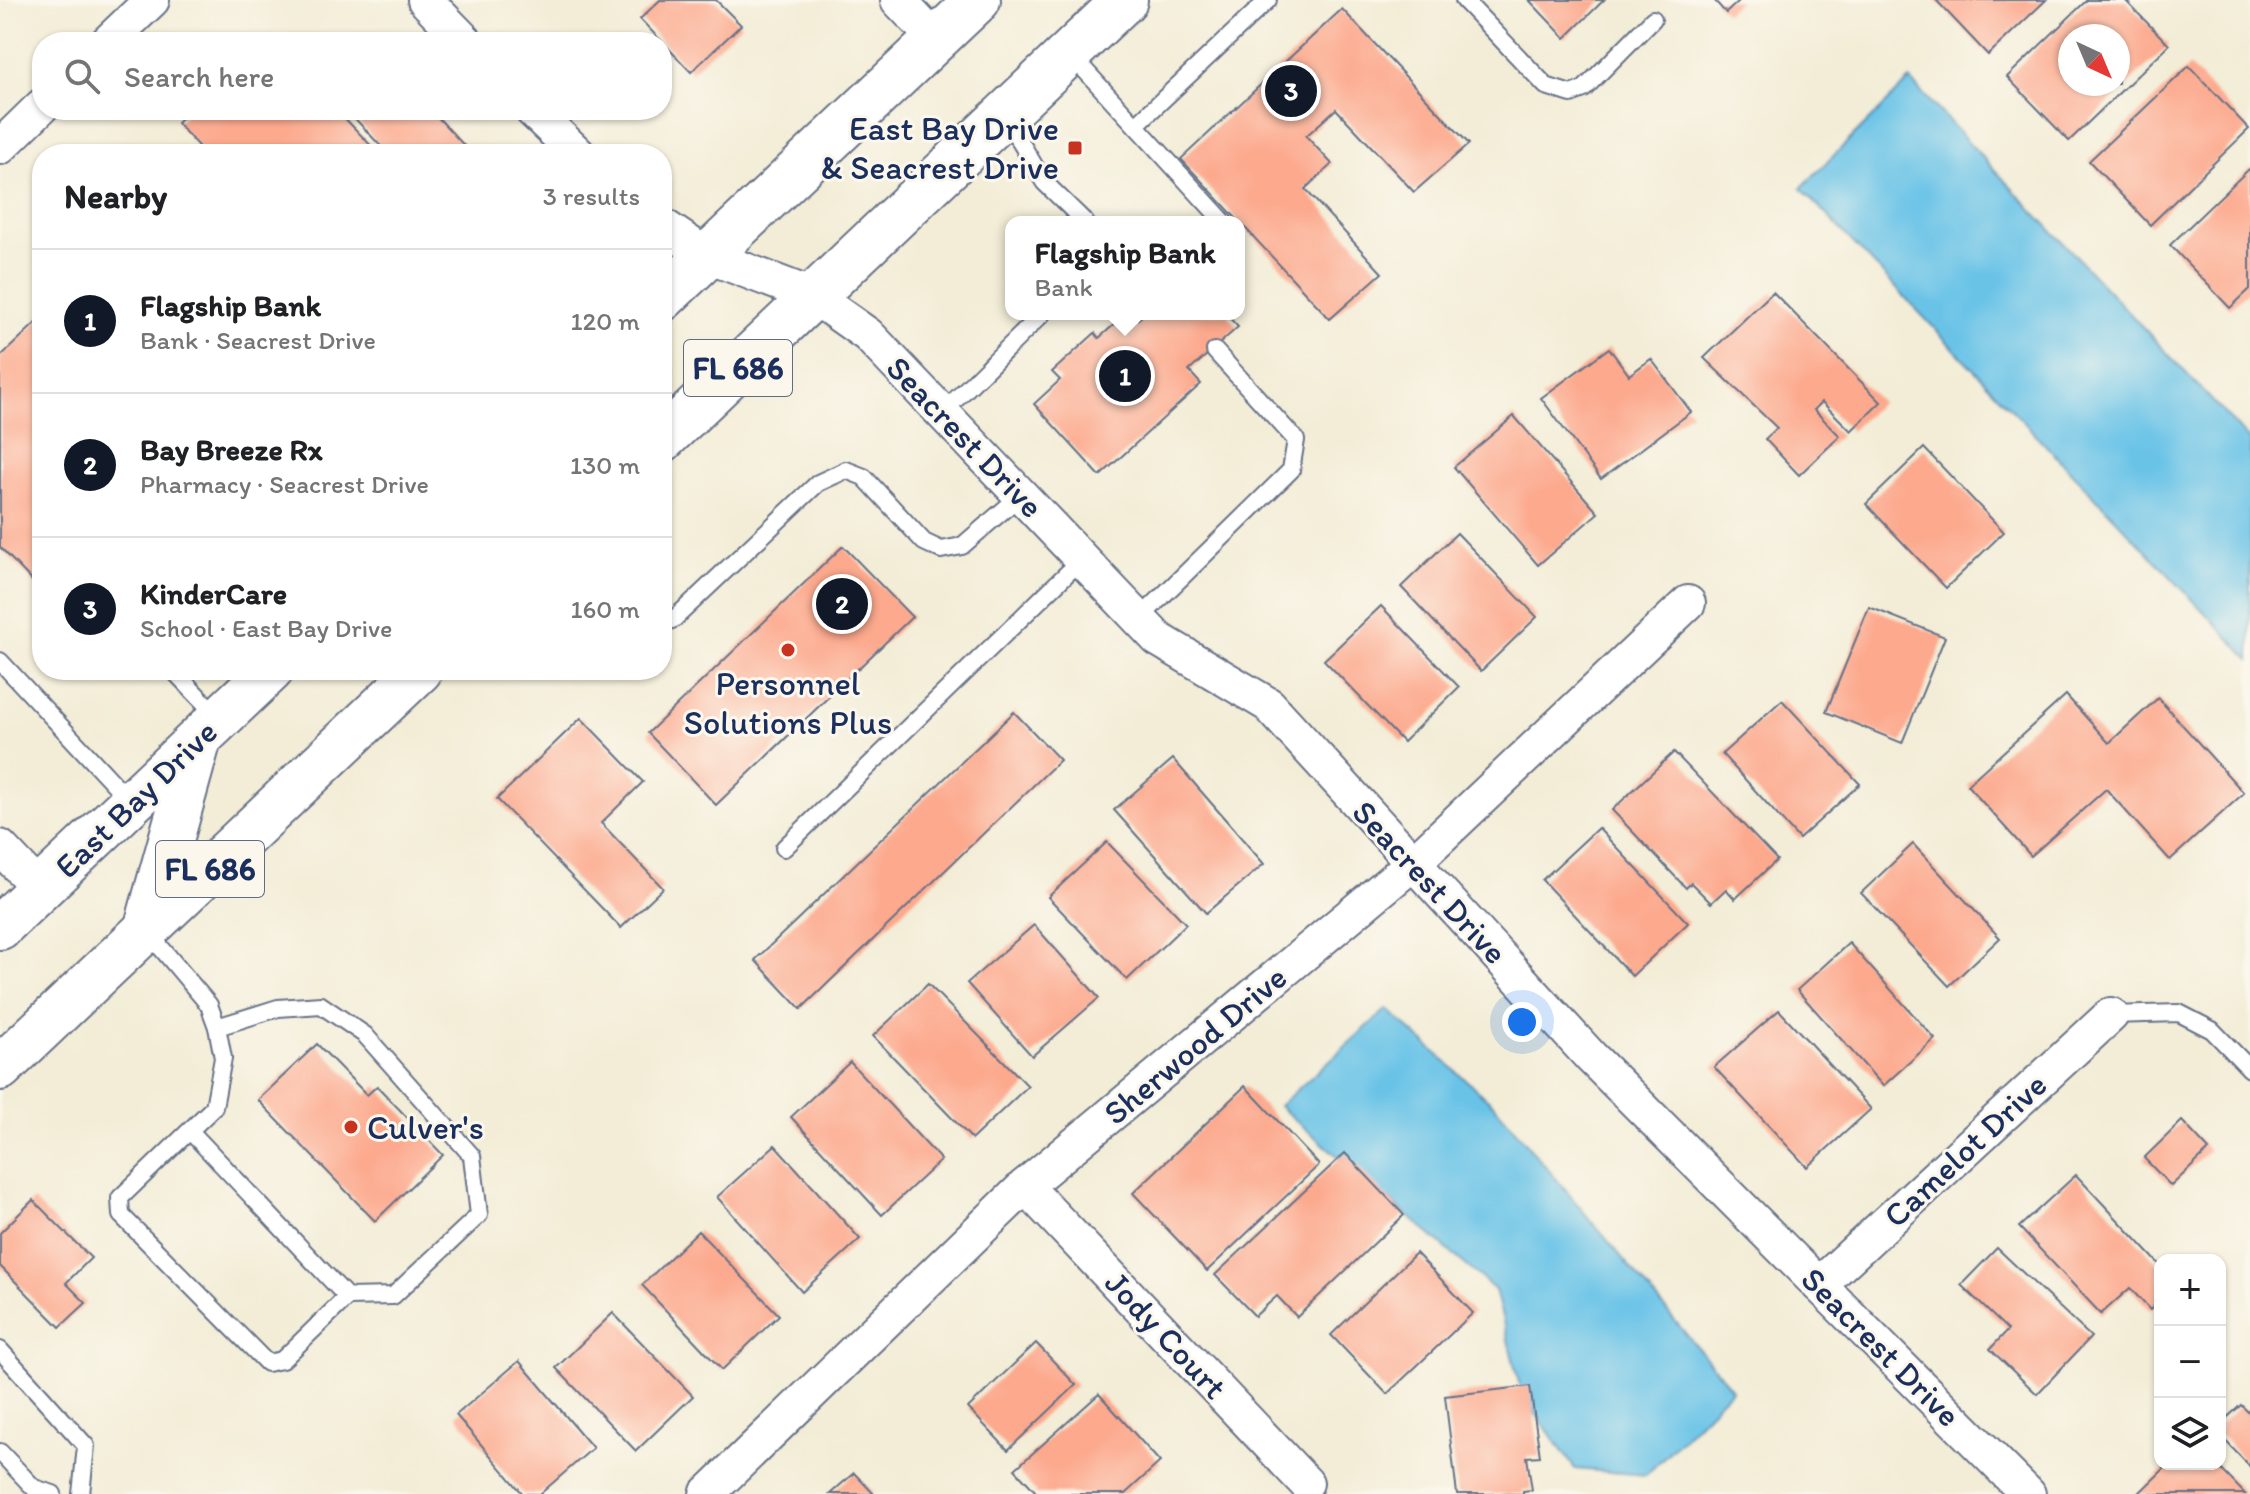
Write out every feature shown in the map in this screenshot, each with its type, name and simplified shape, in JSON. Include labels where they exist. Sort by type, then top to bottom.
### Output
[{"type":"main road","name":"FL 686","points":[[672,290],[978,0]]},
{"type":"main road","name":"FL 686","points":[[672,430],[1125,0]]},
{"type":"main road","name":"East Bay Drive","points":[[0,927],[260,680]]},
{"type":"main road","name":"FL 686","points":[[0,1068],[409,680]]},
{"type":"main road","points":[[146,930],[209,729]]},
{"type":"street","points":[[118,32],[152,0]]},
{"type":"street","points":[[425,0],[456,32]]},
{"type":"street","points":[[898,0],[936,40]]},
{"type":"street","points":[[0,147],[32,116]]},
{"type":"street","points":[[542,120],[568,144]]},
{"type":"street","name":"Seacrest Drive","points":[[672,232],[708,256],[813,296],[868,335],[1158,639],[1269,705],[1591,1057],[2028,1494]]},
{"type":"street","name":"Sherwood Drive","points":[[707,1494],[1025,1186],[1412,864],[1688,603]]},
{"type":"street","points":[[0,847],[40,889]]},
{"type":"street","name":"Camelot Drive","points":[[1819,1285],[2111,1015]]},
{"type":"street","name":"Jody Court","points":[[1025,1186],[1306,1483]]},
{"type":"lane","points":[[1464,0],[1546,86],[1571,94],[1584,89],[1653,19]]},
{"type":"lane","points":[[1136,125],[1261,3]]},
{"type":"lane","points":[[1069,53],[1219,216]]},
{"type":"lane","points":[[1004,115],[1044,182],[1079,216]]},
{"type":"lane","points":[[942,413],[1036,320]]},
{"type":"lane","points":[[1139,619],[1291,470],[1296,440],[1215,351]]},
{"type":"lane","points":[[672,620],[818,483],[846,470],[864,477],[924,542],[941,550],[962,546],[1021,495]]},
{"type":"lane","points":[[784,848],[1082,559]]},
{"type":"lane","points":[[0,661],[131,802]]},
{"type":"lane","points":[[179,680],[209,729]]},
{"type":"lane","points":[[146,930],[209,1005],[223,1058],[214,1107],[120,1198],[121,1215],[267,1363],[282,1360],[347,1297],[393,1296],[479,1215],[472,1156],[365,1035],[321,1005],[278,1008],[217,1027]]},
{"type":"lane","points":[[2111,1015],[2179,1013],[2212,1030],[2250,1069]]},
{"type":"lane","points":[[190,1131],[347,1297]]},
{"type":"lane","points":[[0,1350],[86,1446],[81,1494]]},
{"type":"lane","points":[[0,1452],[34,1488],[53,1494]]},
{"type":"water","points":[[1910,80],[2250,441],[2250,660],[1801,188]]},
{"type":"water","points":[[1387,1009],[1495,1106],[1732,1389],[1646,1475],[1575,1469],[1522,1394],[1495,1290],[1279,1106]]},
{"type":"building","points":[[660,0],[716,0],[741,25],[691,72],[672,52],[672,32],[653,32],[640,19]]},
{"type":"building","points":[[1529,0],[1604,0],[1565,38]]},
{"type":"building","points":[[1714,0],[1740,0],[1726,13]]},
{"type":"building","points":[[1936,0],[2046,0],[1988,55]]},
{"type":"building","points":[[2087,0],[2125,0],[2169,45],[2130,82],[2130,24],[2062,24]]},
{"type":"building","points":[[1342,9],[1469,144],[1414,192],[1336,109],[1306,136],[1332,164],[1305,189],[1382,273],[1330,319],[1245,228],[1245,216],[1234,216],[1181,159]]},
{"type":"building","points":[[2058,28],[2058,96],[2116,96],[2069,141],[2007,77]]},
{"type":"building","points":[[2189,66],[2249,129],[2150,225],[2089,161]]},
{"type":"building","points":[[180,120],[347,120],[369,144],[196,144],[177,123]]},
{"type":"building","points":[[356,120],[440,120],[463,144],[379,144]]},
{"type":"building","points":[[2250,168],[2250,289],[2230,308],[2170,245]]},
{"type":"building","points":[[1773,292],[1881,402],[1851,431],[1822,402],[1814,410],[1840,436],[1799,475],[1765,439],[1777,428],[1704,358]]},
{"type":"building","points":[[1119,320],[1232,320],[1238,327],[1189,371],[1201,384],[1100,476],[1034,404],[1060,380],[1052,372],[1095,333],[1099,338]]},
{"type":"building","points":[[32,327],[32,581],[0,547],[0,357]]},
{"type":"building","points":[[1609,348],[1629,375],[1651,359],[1691,412],[1601,479],[1541,398]]},
{"type":"building","points":[[1514,416],[1598,513],[1538,565],[1454,467]]},
{"type":"building","points":[[1924,448],[2004,532],[1946,588],[1866,504]]},
{"type":"building","points":[[1457,533],[1537,617],[1481,671],[1401,587]]},
{"type":"building","points":[[843,546],[912,617],[716,805],[648,733]]},
{"type":"building","points":[[1381,606],[1459,687],[1403,742],[1324,660]]},
{"type":"building","points":[[1869,607],[1945,637],[1902,743],[1826,712]]},
{"type":"building","points":[[2066,695],[2109,743],[2158,698],[2244,793],[2170,860],[2106,789],[2031,856],[1967,785]]},
{"type":"building","points":[[1782,700],[1860,784],[1799,839],[1722,754]]},
{"type":"building","points":[[1014,712],[1060,760],[801,1009],[755,960]]},
{"type":"building","points":[[581,718],[643,782],[601,823],[663,888],[621,928],[497,799]]},
{"type":"building","points":[[1674,752],[1777,860],[1735,899],[1726,889],[1711,903],[1691,883],[1686,888],[1612,810]]},
{"type":"building","points":[[1173,759],[1264,864],[1206,913],[1114,810]]},
{"type":"building","points":[[1598,828],[1688,923],[1632,976],[1542,880]]},
{"type":"building","points":[[1107,842],[1186,924],[1127,980],[1048,897]]},
{"type":"building","points":[[1913,844],[2000,938],[1949,986],[1861,893]]},
{"type":"building","points":[[1034,925],[1099,998],[1032,1056],[967,983]]},
{"type":"building","points":[[1849,943],[1935,1039],[1883,1086],[1797,990]]},
{"type":"building","points":[[928,984],[1028,1086],[972,1139],[873,1036]]},
{"type":"building","points":[[1779,1010],[1871,1109],[1807,1167],[1714,1067]]},
{"type":"building","name":"Culver's","points":[[317,1044],[367,1095],[377,1086],[443,1155],[375,1221],[258,1100]]},
{"type":"building","points":[[850,1062],[941,1160],[882,1215],[791,1117]]},
{"type":"building","points":[[1245,1086],[1319,1165],[1207,1271],[1133,1193]]},
{"type":"building","points":[[2182,1121],[2209,1150],[2171,1186],[2144,1158]]},
{"type":"building","points":[[775,1145],[860,1239],[802,1292],[717,1197]]},
{"type":"building","points":[[1345,1153],[1404,1215],[1297,1317],[1277,1296],[1255,1316],[1215,1275]]},
{"type":"building","points":[[2076,1175],[2154,1259],[2154,1306],[2150,1310],[2130,1288],[2101,1314],[2019,1227]]},
{"type":"building","points":[[33,1200],[91,1258],[66,1283],[86,1303],[60,1327],[0,1266],[0,1233]]},
{"type":"building","points":[[698,1231],[779,1315],[722,1370],[642,1285]]},
{"type":"building","points":[[1997,1248],[2091,1337],[2037,1394],[1990,1349],[2008,1330],[1961,1285]]},
{"type":"building","points":[[1416,1253],[1473,1313],[1387,1394],[1331,1335]]},
{"type":"building","points":[[613,1313],[693,1396],[636,1451],[556,1368]]},
{"type":"building","points":[[1036,1343],[1076,1385],[1008,1450],[968,1408]]},
{"type":"building","points":[[519,1361],[593,1448],[540,1494],[523,1494],[456,1415]]},
{"type":"building","points":[[1530,1386],[1540,1456],[1527,1457],[1532,1490],[1523,1491],[1523,1494],[1457,1494],[1445,1396]]},
{"type":"building","points":[[1099,1394],[1160,1462],[1125,1494],[1034,1494],[1036,1492],[1015,1469]]},
{"type":"building","points":[[2241,1405],[2250,1414],[2250,1467],[2226,1441],[2226,1419]]},
{"type":"building","points":[[2163,1470],[2222,1470],[2245,1494],[2138,1494]]},
{"type":"building","points":[[854,1473],[874,1494],[830,1494]]},
{"type":"place","name":"KinderCare","points":[[1291,91]]},
{"type":"place","name":"East Bay Drive & Seacrest Drive","points":[[1075,148]]},
{"type":"place","name":"Flagship Bank","points":[[1125,376]]},
{"type":"place","name":"Bay Breeze Rx","points":[[842,604]]},
{"type":"place","name":"Personnel Solutions Plus","points":[[788,650]]},
{"type":"place","name":"Culver's","points":[[351,1127]]}]
